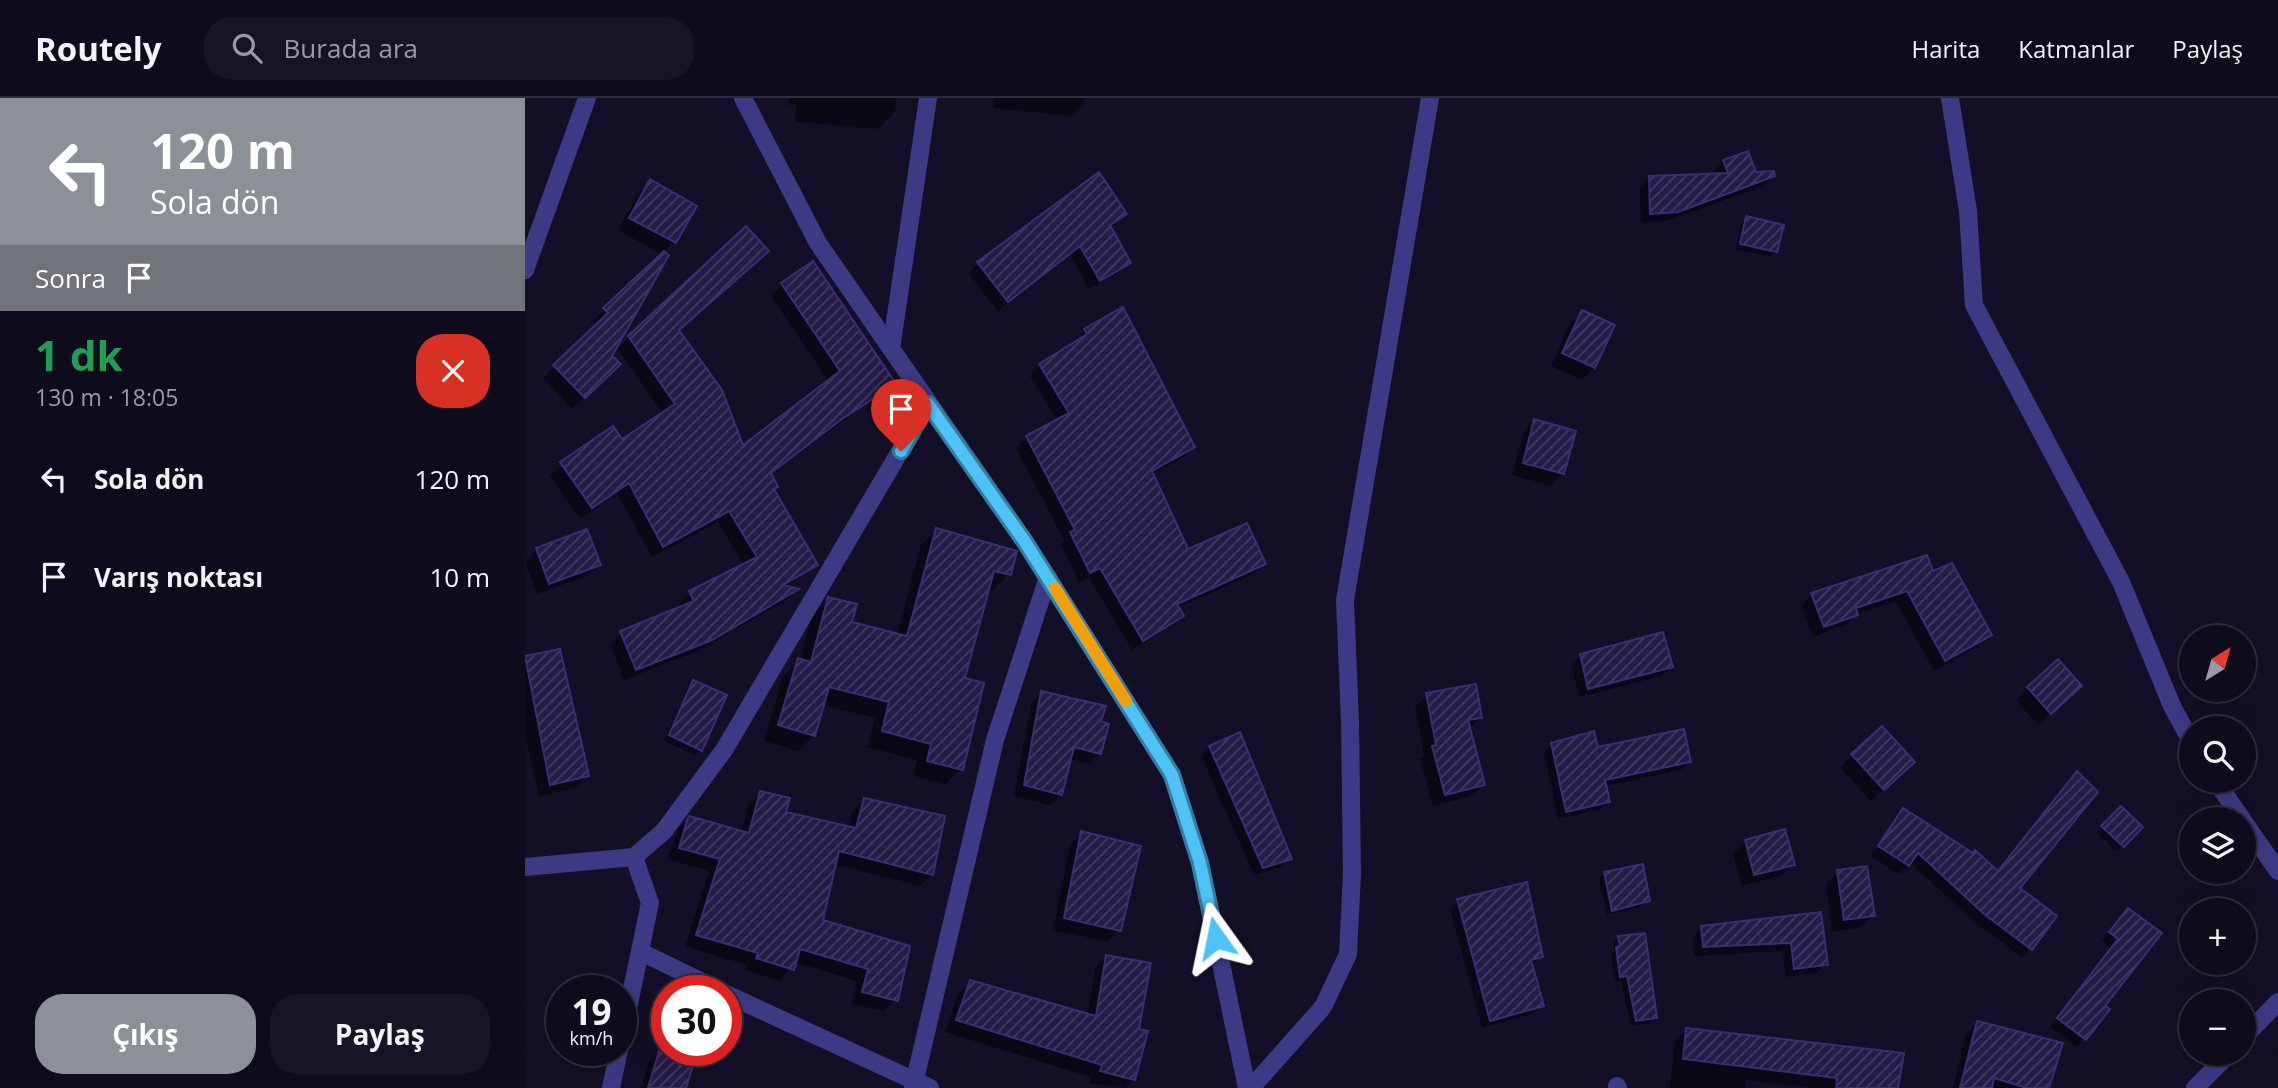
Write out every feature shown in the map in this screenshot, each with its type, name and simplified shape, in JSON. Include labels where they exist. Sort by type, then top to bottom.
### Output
[{"type":"street","points":[[525,270],[587,98]]},
{"type":"street","points":[[743,98],[818,243],[1048,577],[1172,775],[1200,863],[1249,1088]]},
{"type":"street","points":[[891,349],[928,98]]},
{"type":"street","points":[[1249,1088],[1323,1007],[1347,954],[1352,860],[1345,600],[1430,98]]},
{"type":"street","points":[[1950,98],[1968,211],[1975,305],[2121,582],[2179,719]]},
{"type":"street","points":[[525,867],[634,857],[664,831],[724,750],[928,404]]},
{"type":"street","points":[[742,1002],[919,1086],[995,740],[1048,577]]},
{"type":"street","points":[[2256,839],[2278,871]]},
{"type":"street","points":[[634,857],[650,903],[636,975]]},
{"type":"street","points":[[641,952],[688,975]]},
{"type":"street","points":[[2256,1025],[2278,1002]]},
{"type":"street","points":[[611,1088],[616,1066]]},
{"type":"street","points":[[2195,1088],[2217,1066]]},
{"type":"building","points":[[1748,151],[1756,172],[1774,171],[1775,176],[1678,212],[1650,214],[1649,176],[1728,173],[1723,160]]},
{"type":"building","points":[[1099,172],[1127,214],[1110,225],[1131,263],[1100,281],[1080,246],[1008,302],[977,262]]},
{"type":"building","points":[[650,179],[697,206],[676,243],[629,218]]},
{"type":"building","points":[[1746,216],[1784,225],[1777,252],[1740,244]]},
{"type":"building","points":[[746,226],[769,251],[679,330],[722,390],[743,445],[840,371],[781,283],[813,261],[896,384],[842,419],[771,473],[778,487],[774,489],[818,565],[783,585],[799,589],[712,640],[636,670],[620,631],[694,601],[689,591],[757,557],[729,511],[663,547],[629,483],[592,508],[560,462],[613,426],[622,439],[675,404],[628,336]]},
{"type":"building","points":[[664,251],[669,255],[612,356],[621,364],[585,398],[553,365],[608,313],[603,308]]},
{"type":"building","points":[[1123,307],[1195,447],[1152,471],[1188,549],[1247,523],[1266,564],[1177,604],[1184,616],[1143,641],[1100,568],[1090,573],[1070,532],[1075,530],[1026,436],[1069,413],[1039,364],[1087,334],[1084,329]]},
{"type":"building","points":[[1582,310],[1615,325],[1595,368],[1562,353]]},
{"type":"building","points":[[1534,419],[1576,431],[1564,474],[1523,463]]},
{"type":"building","points":[[936,528],[1017,551],[1011,575],[994,571],[965,678],[984,683],[963,770],[927,761],[931,744],[882,731],[889,702],[829,687],[815,736],[778,725],[798,658],[811,662],[828,597],[857,604],[852,622],[907,636]]},
{"type":"building","points":[[587,529],[601,565],[549,584],[536,548]]},
{"type":"building","points":[[1927,555],[1933,571],[1952,563],[1992,635],[1945,661],[1907,591],[1856,608],[1858,615],[1824,627],[1811,593]]},
{"type":"building","points":[[1663,632],[1673,667],[1588,689],[1580,654]]},
{"type":"building","points":[[560,649],[589,776],[550,785],[525,656]]},
{"type":"building","points":[[2058,659],[2082,686],[2051,714],[2027,687]]},
{"type":"building","points":[[693,680],[727,695],[702,751],[669,735]]},
{"type":"building","points":[[1476,684],[1482,718],[1468,720],[1485,785],[1445,795],[1432,746],[1436,745],[1426,693]]},
{"type":"building","points":[[1041,691],[1106,706],[1101,721],[1109,724],[1101,754],[1074,747],[1062,795],[1024,785]]},
{"type":"building","points":[[1882,726],[1915,762],[1884,790],[1851,754]]},
{"type":"building","points":[[1684,729],[1691,762],[1605,780],[1610,802],[1566,812],[1551,743],[1594,731],[1598,747]]},
{"type":"building","points":[[1240,732],[1292,859],[1263,868],[1209,746]]},
{"type":"building","points":[[2077,771],[2098,792],[2020,888],[2057,916],[2032,950],[1984,914],[1918,853],[1909,866],[1878,846],[1903,808],[1973,853],[1975,850],[1998,871]]},
{"type":"building","points":[[760,791],[790,798],[786,812],[856,828],[864,798],[945,816],[933,875],[839,851],[823,920],[910,946],[898,1001],[862,992],[868,969],[800,949],[794,970],[756,958],[758,953],[696,935],[720,859],[679,848],[687,820],[689,816],[749,833]]},
{"type":"building","points":[[2121,806],[2143,827],[2124,847],[2101,826]]},
{"type":"building","points":[[1785,829],[1795,865],[1754,875],[1745,840]]},
{"type":"building","points":[[1081,831],[1141,846],[1121,931],[1064,918]]},
{"type":"building","points":[[1643,864],[1650,901],[1612,911],[1604,872]]},
{"type":"building","points":[[1867,866],[1875,916],[1844,920],[1837,870]]},
{"type":"building","points":[[1527,882],[1543,957],[1531,960],[1544,1006],[1490,1021],[1457,899]]},
{"type":"building","points":[[2128,908],[2162,933],[2105,1006],[2110,1009],[2086,1040],[2057,1018],[2118,939],[2109,932]]},
{"type":"building","points":[[1821,912],[1828,965],[1794,969],[1791,943],[1703,947],[1701,926]]},
{"type":"building","points":[[1645,933],[1657,1018],[1636,1021],[1627,976],[1620,977],[1616,947],[1620,946],[1618,936]]},
{"type":"building","points":[[1106,955],[1151,963],[1139,1029],[1148,1031],[1135,1080],[1100,1071],[1102,1065],[956,1020],[970,980],[1096,1016]]},
{"type":"building","points":[[1977,1021],[2063,1043],[2049,1088],[2027,1088],[1994,1078],[1992,1088],[1960,1088]]},
{"type":"building","points":[[1686,1028],[1904,1053],[1898,1088],[1836,1088],[1837,1078],[1683,1059]]},
{"type":"building","points":[[655,1066],[693,1066],[686,1088],[648,1088]]},
{"type":"slow traffic","points":[[1055,588],[1126,701]]},
{"type":"route","points":[[901,451],[928,404],[1048,577],[1172,775],[1200,863],[1216,938]]}]
